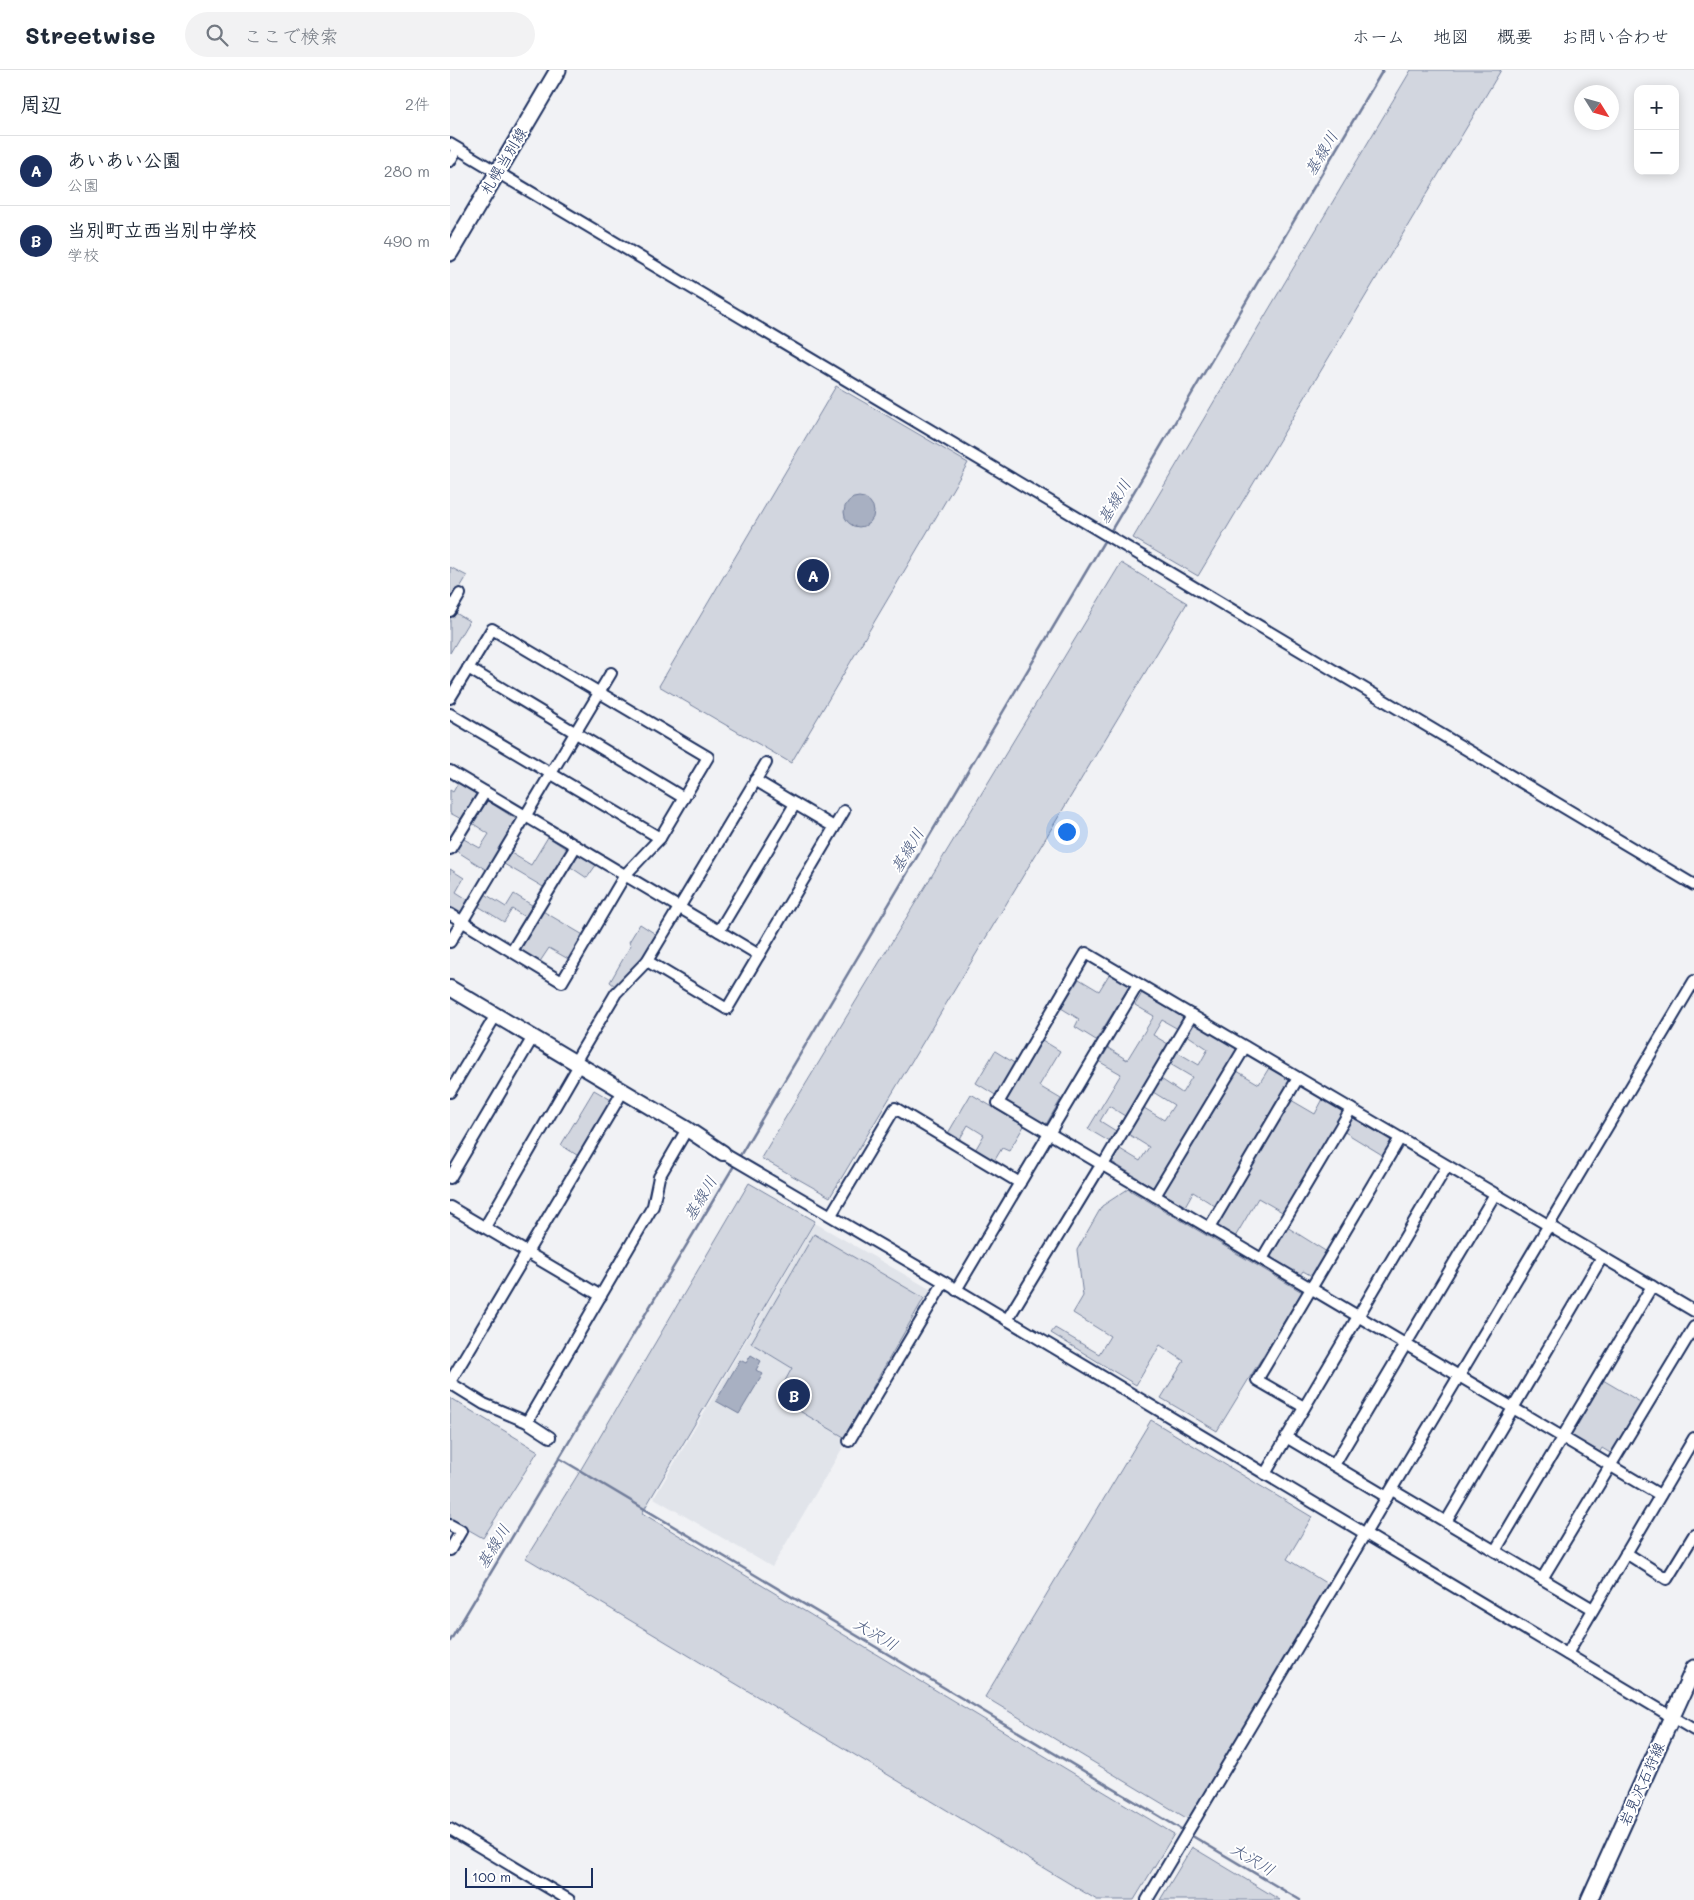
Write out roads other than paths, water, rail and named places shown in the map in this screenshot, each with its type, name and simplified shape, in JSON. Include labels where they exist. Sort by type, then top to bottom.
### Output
[{"type":"main road","name":"札幌当別線","points":[[450,253],[558,70]]},
{"type":"main road","name":"岩見沢石狩線","points":[[1589,1900],[1694,1668]]},
{"type":"street","points":[[450,161],[454,147],[1694,886]]},
{"type":"street","points":[[450,611],[460,594]]},
{"type":"street","points":[[450,698],[492,629],[708,757],[660,838],[625,875],[562,982],[450,914]]},
{"type":"street","points":[[468,668],[684,798]]},
{"type":"street","points":[[450,942],[611,673]]},
{"type":"street","points":[[450,714],[660,838]]},
{"type":"street","points":[[485,1227],[616,993],[647,961],[766,763]]},
{"type":"street","points":[[450,771],[759,955]]},
{"type":"street","points":[[755,780],[834,827]]},
{"type":"street","points":[[450,849],[485,792]]},
{"type":"street","points":[[719,931],[795,804]]},
{"type":"street","points":[[647,961],[727,1009],[844,811]]},
{"type":"street","points":[[512,951],[576,846]]},
{"type":"street","points":[[1660,1495],[998,1103],[1086,954],[1694,1311]]},
{"type":"street","points":[[1147,1900],[1694,981]]},
{"type":"street","points":[[956,1290],[1138,984]]},
{"type":"street","points":[[451,991],[496,1015],[752,1170],[1008,1320],[1694,1730]]},
{"type":"street","points":[[450,1090],[496,1015]]},
{"type":"street","points":[[1008,1320],[1192,1015]]},
{"type":"street","points":[[450,1178],[533,1037]]},
{"type":"street","points":[[1155,1196],[1245,1047]]},
{"type":"street","points":[[1209,1228],[1298,1078]]},
{"type":"street","points":[[550,1437],[526,1422],[484,1404],[450,1383],[623,1091]]},
{"type":"street","points":[[831,1215],[895,1108],[1020,1184]]},
{"type":"street","points":[[1262,1259],[1351,1109]]},
{"type":"street","points":[[526,1422],[653,1206],[658,1176],[687,1129]]},
{"type":"street","points":[[1304,1407],[1258,1380],[1400,1138]]},
{"type":"street","points":[[1265,1474],[1447,1166]]},
{"type":"street","points":[[1334,1465],[1495,1194]]},
{"type":"street","points":[[450,1206],[601,1296]]},
{"type":"street","points":[[1446,1522],[1602,1257]]},
{"type":"street","points":[[849,1441],[944,1282]]},
{"type":"street","points":[[1495,1551],[1652,1286]]},
{"type":"street","points":[[1542,1579],[1694,1327]]},
{"type":"street","points":[[1286,1437],[1334,1465],[1446,1522],[1593,1609]]},
{"type":"street","points":[[1567,1654],[1694,1438]]},
{"type":"street","points":[[450,1525],[461,1531],[450,1550]]},
{"type":"street","points":[[1626,1553],[1667,1579],[1694,1534]]},
{"type":"street","points":[[450,1829],[569,1900]]},
{"type":"water","points":[[859,497],[870,501],[874,512],[870,523],[859,527],[848,523],[844,512],[848,501]]},
{"type":"water","points":[[751,1355],[761,1361],[756,1370],[763,1374],[739,1414],[716,1401],[740,1360],[746,1363]]},
{"type":"waterway","name":"基線川","points":[[1109,534],[1383,70]]},
{"type":"waterway","name":"基線川","points":[[738,1159],[1106,538]]},
{"type":"waterway","name":"基線川","points":[[450,1641],[735,1164]]},
{"type":"waterway","name":"大沢川","points":[[559,1458],[1181,1829]]},
{"type":"waterway","name":"大沢川","points":[[1194,1837],[1300,1900]]},
{"type":"place","name":"あいあい公園","points":[[813,575]]},
{"type":"place","name":"当別町立西当別中学校","points":[[794,1395]]}]
